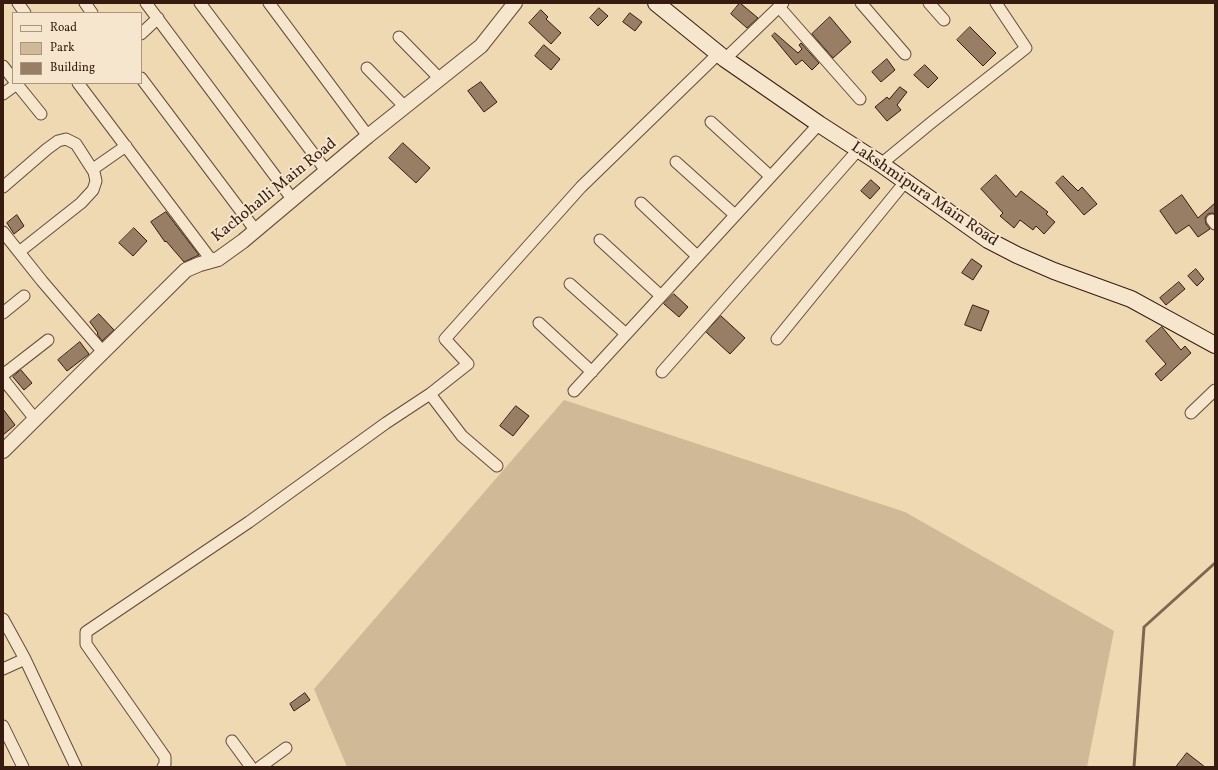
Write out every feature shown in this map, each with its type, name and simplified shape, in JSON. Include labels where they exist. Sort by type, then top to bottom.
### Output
[{"type":"main road","name":"Lakshmipura Main Road","points":[[656,3],[721,56],[819,124],[881,164],[988,240],[1017,255],[1054,271],[1131,299],[1215,344]]},
{"type":"street","points":[[18,3],[24,12]]},
{"type":"street","points":[[85,3],[91,12]]},
{"type":"street","points":[[146,3],[293,200]]},
{"type":"street","points":[[200,3],[326,172]]},
{"type":"street","points":[[269,3],[368,136]]},
{"type":"street","name":"Kachohalli Main Road","points":[[3,450],[186,270],[218,259],[256,231],[368,136],[481,46],[515,3]]},
{"type":"street","points":[[861,3],[905,54]]},
{"type":"street","points":[[929,3],[944,20]]},
{"type":"street","points":[[881,164],[1026,48],[996,3]]},
{"type":"street","points":[[163,767],[166,764],[165,757],[86,644],[86,632],[248,522],[367,436],[430,394],[468,364],[446,339],[581,187],[721,56],[781,5],[860,99]]},
{"type":"street","points":[[142,33],[158,18]]},
{"type":"street","points":[[399,37],[440,79]]},
{"type":"street","points":[[3,66],[12,77]]},
{"type":"street","points":[[367,68],[405,107]]},
{"type":"street","points":[[142,79],[256,231]]},
{"type":"street","points":[[3,94],[14,84]]},
{"type":"street","points":[[18,84],[41,114]]},
{"type":"street","points":[[81,84],[212,261]]},
{"type":"street","points":[[711,122],[770,176]]},
{"type":"street","points":[[574,391],[819,124]]},
{"type":"street","points":[[3,187],[52,145],[58,141],[66,139],[76,144],[93,169],[96,181],[93,190],[81,203],[19,252]]},
{"type":"street","points":[[93,169],[126,146]]},
{"type":"street","points":[[662,372],[858,150]]},
{"type":"street","points":[[676,162],[735,215]]},
{"type":"street","points":[[777,339],[905,182]]},
{"type":"street","points":[[641,203],[698,256]]},
{"type":"street","points":[[3,232],[42,281],[103,352]]},
{"type":"street","points":[[600,240],[661,296]]},
{"type":"street","points":[[570,284],[626,334]]},
{"type":"street","points":[[3,313],[24,296]]},
{"type":"street","points":[[539,324],[592,372]]},
{"type":"street","points":[[3,375],[48,340]]},
{"type":"street","points":[[3,379],[35,419]]},
{"type":"street","points":[[1191,413],[1215,390]]},
{"type":"street","points":[[430,394],[462,436],[497,466]]},
{"type":"street","points":[[3,619],[25,659],[76,767]]},
{"type":"street","points":[[3,669],[25,659]]},
{"type":"street","points":[[3,726],[23,767]]},
{"type":"street","points":[[232,742],[251,767]]},
{"type":"street","points":[[260,767],[286,748]]},
{"type":"green space","points":[[564,400],[905,512],[1114,631],[1087,767],[347,767],[314,689]]},
{"type":"building","points":[[740,3],[758,18],[747,28],[731,14]]},
{"type":"building","points":[[599,8],[608,16],[598,26],[590,18]]},
{"type":"building","points":[[541,10],[548,17],[546,19],[561,33],[551,44],[529,23]]},
{"type":"building","points":[[630,13],[642,22],[635,31],[623,22]]},
{"type":"building","points":[[830,17],[851,42],[833,58],[812,34]]},
{"type":"building","points":[[970,27],[996,53],[983,66],[957,40]]},
{"type":"building","points":[[775,33],[798,53],[802,49],[799,45],[801,43],[819,63],[812,70],[802,60],[796,65],[772,36]]},
{"type":"building","points":[[544,45],[560,59],[551,70],[535,56]]},
{"type":"building","points":[[887,59],[895,70],[881,82],[872,72]]},
{"type":"building","points":[[925,65],[938,78],[928,88],[914,75]]},
{"type":"building","points":[[481,82],[497,102],[484,112],[468,91]]},
{"type":"building","points":[[900,87],[907,92],[897,105],[901,110],[887,121],[875,107],[887,97],[889,99]]},
{"type":"building","points":[[403,143],[430,168],[416,183],[389,158]]},
{"type":"building","points":[[996,175],[1016,197],[1021,191],[1048,212],[1046,214],[1055,222],[1044,234],[1036,226],[1033,230],[1020,220],[1014,228],[1000,216],[1003,213],[981,189]]},
{"type":"building","points":[[1063,176],[1078,191],[1082,187],[1097,204],[1084,215],[1056,183]]},
{"type":"building","points":[[871,180],[880,188],[870,199],[861,191]]},
{"type":"building","points":[[1182,195],[1198,218],[1215,203],[1215,214],[1208,214],[1205,218],[1206,224],[1210,229],[1198,237],[1189,225],[1176,234],[1160,211]]},
{"type":"building","points":[[166,212],[199,255],[184,262],[166,241],[165,242],[151,222]]},
{"type":"building","points":[[17,215],[24,226],[14,234],[7,223]]},
{"type":"building","points":[[134,228],[147,241],[133,256],[119,243]]},
{"type":"building","points":[[972,259],[982,266],[973,280],[962,273]]},
{"type":"building","points":[[1196,269],[1204,279],[1197,286],[1188,276]]},
{"type":"building","points":[[1179,282],[1185,289],[1166,305],[1160,298]]},
{"type":"building","points":[[674,294],[688,307],[679,317],[664,304]]},
{"type":"building","points":[[973,305],[989,311],[981,331],[965,325]]},
{"type":"building","points":[[99,314],[114,330],[102,341],[90,322]]},
{"type":"building","points":[[721,316],[745,338],[730,354],[706,332]]},
{"type":"building","points":[[1162,327],[1181,350],[1185,346],[1191,353],[1161,381],[1155,374],[1166,364],[1146,341]]},
{"type":"building","points":[[80,342],[89,354],[67,371],[58,360]]},
{"type":"building","points":[[21,370],[32,383],[24,390],[13,377]]},
{"type":"building","points":[[516,406],[529,416],[513,436],[500,426]]},
{"type":"building","points":[[3,409],[15,425],[3,435]]},
{"type":"building","points":[[305,693],[310,700],[294,711],[290,704]]},
{"type":"building","points":[[1187,753],[1205,767],[1176,767]]},
{"type":"waterway","points":[[1134,767],[1144,627],[1215,563]]}]
